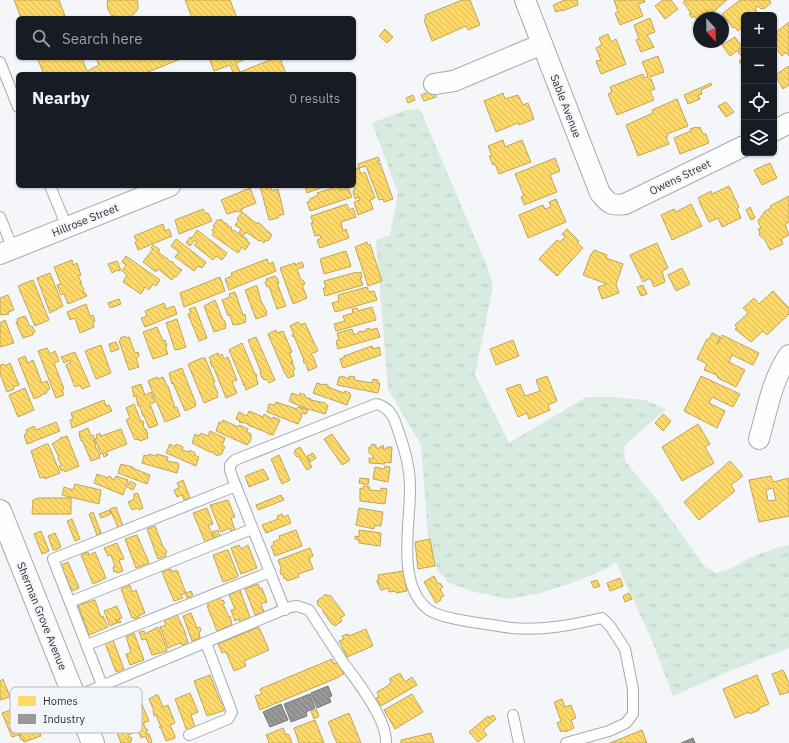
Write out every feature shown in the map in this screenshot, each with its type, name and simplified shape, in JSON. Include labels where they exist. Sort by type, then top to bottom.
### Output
[{"type":"street","name":"Sable Avenue","points":[[525,0],[600,193],[614,206]]},
{"type":"street","points":[[434,84],[454,81],[542,44]]},
{"type":"street","points":[[777,129],[789,123]]},
{"type":"street","name":"Owens Street","points":[[614,206],[625,204],[741,147]]},
{"type":"street","name":"Hillrose Street","points":[[7,251],[165,188]]},
{"type":"street","points":[[759,439],[776,377],[782,364],[789,355]]},
{"type":"street","name":"Sherman Grove Avenue","points":[[0,511],[71,687]]},
{"type":"street","name":"Sherman Grove Avenue","points":[[89,733],[93,743]]},
{"type":"lane","points":[[0,62],[16,102]]},
{"type":"lane","points":[[51,188],[67,227]]},
{"type":"lane","points":[[0,217],[7,251]]},
{"type":"lane","points":[[285,610],[252,529],[230,470],[230,466],[233,462],[364,408],[376,404],[382,406],[391,413],[396,422],[406,452],[410,484],[408,562],[410,581],[418,598],[430,611],[455,619],[512,628],[563,626],[602,618],[610,626],[625,649],[633,689],[633,714],[626,723],[609,731],[566,743]]},
{"type":"lane","points":[[102,685],[53,559],[236,486]]},
{"type":"lane","points":[[70,602],[252,529]]},
{"type":"lane","points":[[87,645],[270,572]]},
{"type":"lane","points":[[98,687],[297,606],[309,610],[363,688],[378,717],[386,737],[386,743]]},
{"type":"lane","points":[[189,735],[228,719],[232,712],[206,643]]},
{"type":"lane","points":[[513,716],[518,743]]},
{"type":"green space","points":[[420,109],[489,271],[493,286],[475,375],[509,443],[586,397],[612,397],[645,400],[666,409],[624,446],[625,461],[658,501],[704,566],[716,573],[730,569],[749,558],[789,545],[789,648],[732,670],[673,696],[652,641],[616,562],[606,569],[569,584],[540,593],[509,599],[474,592],[449,583],[438,571],[431,554],[428,536],[421,445],[388,389],[376,240],[390,235],[398,193],[372,123],[406,110]]},
{"type":"building: Homes","points":[[14,0],[59,0],[65,16],[20,16]]},
{"type":"building: Homes","points":[[108,0],[137,0],[138,9],[132,16],[114,16],[111,15],[107,3]]},
{"type":"building: Homes","points":[[185,0],[230,0],[236,16],[191,16]]},
{"type":"building: Homes","points":[[462,0],[470,0],[480,25],[468,30],[466,26],[432,41],[424,20],[426,18],[425,15]]},
{"type":"building: Homes","points":[[565,0],[577,0],[578,5],[556,12],[553,5]]},
{"type":"building: Homes","points":[[614,0],[644,0],[645,2],[638,4],[643,16],[620,25],[615,13],[618,12]]},
{"type":"building: Homes","points":[[663,0],[671,0],[678,9],[665,19],[655,6]]},
{"type":"building: Homes","points":[[686,0],[727,0],[713,12],[693,12],[692,18],[689,14],[691,13],[683,2]]},
{"type":"building: Homes","points":[[740,0],[769,0],[771,3],[764,9],[761,9],[758,6],[755,9],[757,12],[741,12],[741,28],[738,31],[729,23],[729,12],[725,12]]},
{"type":"building: Homes","points":[[650,18],[655,32],[647,35],[654,47],[641,52],[636,40],[639,39],[634,25]]},
{"type":"building: Homes","points":[[789,22],[789,56],[786,52],[782,56],[777,50],[777,32]]},
{"type":"building: Homes","points":[[385,29],[393,37],[387,43],[379,36]]},
{"type":"building: Homes","points":[[608,34],[611,42],[616,39],[626,64],[601,74],[596,61],[601,60],[596,48],[602,45],[599,38]]},
{"type":"building: Homes","points":[[735,37],[741,46],[741,48],[730,56],[724,48],[729,48],[729,41]]},
{"type":"building: Homes","points":[[658,56],[664,72],[650,77],[655,89],[650,91],[654,100],[617,115],[608,94],[612,92],[610,87],[643,74],[644,78],[648,76],[642,62]]},
{"type":"building: Homes","points":[[38,60],[83,60],[87,71],[99,65],[97,60],[178,60],[148,72],[43,72]]},
{"type":"building: Homes","points":[[210,60],[243,60],[236,63],[240,72],[233,72],[230,65],[214,71]]},
{"type":"building: Homes","points":[[270,60],[281,60],[285,72],[240,72]]},
{"type":"building: Homes","points":[[789,66],[789,85],[783,89],[777,78],[777,74]]},
{"type":"building: Homes","points":[[711,83],[712,85],[701,90],[702,94],[698,95],[700,99],[688,104],[684,95]]},
{"type":"building: Homes","points":[[434,90],[436,97],[424,101],[421,95]]},
{"type":"building: Homes","points":[[503,93],[505,99],[518,95],[523,105],[528,103],[534,119],[519,125],[518,123],[496,132],[484,101]]},
{"type":"building: Homes","points":[[413,95],[415,100],[408,103],[406,98]]},
{"type":"building: Homes","points":[[677,99],[688,126],[667,134],[668,136],[666,137],[669,144],[638,156],[626,125],[653,113],[652,110]]},
{"type":"building: Homes","points":[[726,102],[734,112],[726,117],[718,106]]},
{"type":"building: Homes","points":[[700,127],[703,134],[706,134],[709,143],[680,154],[674,138],[691,131],[690,129]]},
{"type":"building: Homes","points":[[503,140],[505,147],[522,140],[531,162],[499,174],[495,164],[493,165],[489,156],[492,156],[488,146]]},
{"type":"building: Homes","points":[[378,157],[380,161],[377,162],[378,164],[380,163],[393,199],[384,202],[383,199],[379,200],[366,166],[359,168],[358,164]]},
{"type":"building: Homes","points":[[555,158],[560,171],[550,175],[557,192],[524,205],[521,197],[524,196],[515,174]]},
{"type":"building: Homes","points":[[770,163],[777,178],[762,185],[754,170]]},
{"type":"building: Homes","points":[[356,168],[359,168],[361,174],[365,172],[375,198],[370,200],[373,209],[358,215],[354,202],[360,200],[359,197],[355,199],[353,191],[356,188]]},
{"type":"building: Homes","points":[[729,186],[739,207],[737,209],[741,218],[722,227],[718,218],[709,222],[698,198],[711,191],[712,194]]},
{"type":"building: Homes","points":[[250,188],[256,203],[241,209],[242,211],[227,214],[221,200]]},
{"type":"building: Homes","points":[[261,188],[271,188],[272,191],[278,189],[284,214],[278,216],[278,218],[269,220]]},
{"type":"building: Homes","points":[[306,188],[321,188],[307,193]]},
{"type":"building: Homes","points":[[333,188],[340,188],[341,190],[348,188],[352,197],[310,211],[307,202],[318,195],[317,193]]},
{"type":"building: Homes","points":[[789,196],[789,222],[785,224],[789,235],[781,239],[783,244],[770,250],[765,240],[759,235],[760,232],[758,229],[761,228],[758,221],[765,211],[771,208],[770,206]]},
{"type":"building: Homes","points":[[556,199],[566,222],[528,238],[519,215],[543,205],[545,209],[551,207],[549,202]]},
{"type":"building: Homes","points":[[347,204],[349,210],[353,208],[356,217],[341,222],[343,231],[346,229],[349,238],[320,248],[317,240],[321,238],[320,235],[315,236],[311,223],[313,223],[311,216]]},
{"type":"building: Homes","points":[[691,204],[702,226],[672,240],[661,215],[674,209],[676,212]]},
{"type":"building: Homes","points":[[750,207],[755,218],[751,220],[746,210]]},
{"type":"building: Homes","points":[[203,209],[206,214],[208,213],[212,221],[179,234],[175,220]]},
{"type":"building: Homes","points":[[242,212],[257,224],[258,222],[272,235],[268,241],[266,240],[264,243],[246,232],[243,236],[239,233],[241,229],[235,225]]},
{"type":"building: Homes","points":[[218,219],[220,221],[221,219],[228,225],[227,226],[232,228],[231,229],[233,231],[234,230],[242,237],[247,239],[250,243],[245,250],[242,247],[238,253],[212,235],[214,232],[212,230],[215,227],[213,226]]},
{"type":"building: Homes","points":[[163,224],[165,231],[169,229],[172,236],[138,250],[135,242],[137,241],[134,236]]},
{"type":"building: Homes","points":[[567,229],[579,241],[577,243],[583,248],[557,276],[539,259],[557,240],[560,242],[565,237],[562,234]]},
{"type":"building: Homes","points":[[197,230],[227,253],[222,260],[216,256],[213,260],[194,245],[197,242],[195,240],[190,246],[186,243],[190,237],[192,238]]},
{"type":"building: Homes","points":[[176,239],[206,262],[202,268],[198,266],[194,271],[175,257],[179,252],[171,246]]},
{"type":"building: Homes","points":[[367,242],[368,245],[370,244],[382,281],[368,286],[355,247]]},
{"type":"building: Homes","points":[[657,243],[668,268],[662,271],[665,282],[654,287],[650,278],[643,282],[630,255]]},
{"type":"building: Homes","points":[[153,245],[160,250],[158,252],[182,270],[176,277],[174,276],[172,280],[158,269],[156,272],[143,262],[153,249],[151,248]]},
{"type":"building: Homes","points":[[594,250],[607,255],[606,258],[623,264],[616,284],[619,293],[602,299],[598,287],[607,284],[583,275]]},
{"type":"building: Homes","points":[[346,251],[351,266],[324,274],[320,259]]},
{"type":"building: Homes","points":[[126,256],[160,280],[156,286],[153,284],[149,290],[145,287],[141,294],[123,282],[127,275],[122,271],[126,265],[122,262]]},
{"type":"building: Homes","points":[[267,259],[269,264],[273,262],[276,271],[229,290],[225,279],[232,276],[231,273]]},
{"type":"building: Homes","points":[[72,260],[73,265],[77,263],[81,275],[78,276],[82,283],[80,283],[84,289],[84,293],[87,296],[68,304],[64,294],[61,295],[57,285],[61,284],[54,267]]},
{"type":"building: Homes","points":[[117,261],[121,270],[117,270],[112,273],[108,264]]},
{"type":"building: Homes","points":[[302,262],[304,267],[297,269],[301,280],[303,280],[305,284],[302,285],[307,298],[293,304],[280,268]]},
{"type":"building: Homes","points":[[682,268],[690,284],[676,291],[668,275]]},
{"type":"building: Homes","points":[[361,272],[362,278],[360,278],[363,285],[325,296],[323,288],[326,288],[324,281]]},
{"type":"building: Homes","points":[[50,273],[63,306],[50,313],[37,278]]},
{"type":"building: Homes","points":[[275,276],[279,283],[277,283],[286,306],[277,309],[269,286],[267,287],[265,282],[267,281],[266,279]]},
{"type":"building: Homes","points":[[220,277],[225,291],[184,307],[180,293]]},
{"type":"building: Homes","points":[[33,280],[49,320],[35,326],[18,286]]},
{"type":"building: Homes","points":[[643,285],[647,294],[641,296],[637,287]]},
{"type":"building: Homes","points":[[257,286],[261,301],[267,312],[267,315],[256,319],[245,290]]},
{"type":"building: Homes","points":[[367,287],[369,292],[374,291],[377,300],[335,312],[332,303],[339,301],[338,295]]},
{"type":"building: Homes","points":[[773,291],[789,308],[789,314],[767,335],[763,331],[751,342],[735,329],[737,328],[735,325],[748,313],[743,308],[754,298],[759,304]]},
{"type":"building: Homes","points":[[235,292],[243,315],[245,314],[246,322],[233,325],[230,315],[228,316],[222,300],[230,297],[229,294]]},
{"type":"building: Homes","points":[[8,295],[14,310],[8,312],[9,314],[0,315],[0,298]]},
{"type":"building: Homes","points":[[119,299],[121,304],[110,308],[108,303]]},
{"type":"building: Homes","points":[[215,300],[226,328],[214,332],[204,306]]},
{"type":"building: Homes","points":[[164,303],[166,309],[174,306],[177,314],[145,327],[141,318],[147,316],[145,311]]},
{"type":"building: Homes","points":[[86,304],[90,316],[93,315],[95,321],[93,322],[94,327],[80,333],[75,318],[70,320],[67,312]]},
{"type":"building: Homes","points":[[195,307],[207,338],[199,341],[188,314],[191,313],[189,309]]},
{"type":"building: Homes","points":[[372,307],[376,320],[336,331],[334,324],[345,321],[343,316],[353,313],[352,309],[357,308],[358,311]]},
{"type":"building: Homes","points":[[25,316],[30,327],[32,326],[35,332],[32,334],[33,335],[23,338],[16,322],[18,322],[17,319]]},
{"type":"building: Homes","points":[[177,319],[186,347],[175,350],[166,323]]},
{"type":"building: Homes","points":[[5,320],[14,343],[0,347],[0,323]]},
{"type":"building: Homes","points":[[298,322],[300,325],[305,323],[318,351],[311,354],[317,367],[308,371],[294,336],[293,337],[292,335],[294,334],[290,326]]},
{"type":"building: Homes","points":[[157,327],[163,341],[165,340],[167,346],[165,346],[168,354],[153,359],[143,332]]},
{"type":"building: Homes","points":[[369,328],[370,330],[377,328],[380,337],[338,349],[336,341],[339,340],[337,333],[352,329],[354,335],[359,333],[358,332],[366,331],[366,329]]},
{"type":"building: Homes","points":[[276,330],[277,333],[283,331],[292,352],[289,353],[293,362],[290,363],[292,363],[295,369],[293,371],[294,376],[288,378],[268,334]]},
{"type":"building: Homes","points":[[712,333],[720,337],[717,343],[718,344],[722,335],[759,353],[753,365],[732,355],[729,362],[745,370],[736,387],[718,378],[717,375],[704,370],[707,364],[697,359],[707,339],[709,339]]},
{"type":"building: Homes","points":[[125,336],[126,338],[129,337],[135,353],[138,352],[139,356],[136,358],[139,367],[129,370],[119,341],[121,340],[120,338]]},
{"type":"building: Homes","points":[[256,337],[275,380],[269,383],[267,379],[264,380],[262,378],[248,340]]},
{"type":"building: Homes","points":[[513,340],[519,356],[496,365],[490,349]]},
{"type":"building: Homes","points":[[116,342],[119,349],[111,352],[109,344]]},
{"type":"building: Homes","points":[[242,343],[257,376],[258,384],[246,390],[229,350]]},
{"type":"building: Homes","points":[[101,345],[111,373],[96,379],[85,351]]},
{"type":"building: Homes","points":[[372,346],[373,349],[379,347],[381,355],[343,368],[340,359],[344,358],[344,356]]},
{"type":"building: Homes","points":[[47,348],[50,354],[55,351],[59,361],[54,363],[64,389],[62,390],[64,395],[56,398],[38,351]]},
{"type":"building: Homes","points":[[75,352],[90,386],[82,389],[80,385],[75,387],[66,365],[71,362],[70,360],[64,363],[61,357]]},
{"type":"building: Homes","points":[[218,353],[219,356],[222,354],[224,359],[228,357],[237,380],[232,382],[237,393],[226,398],[209,357]]},
{"type":"building: Homes","points":[[25,356],[28,363],[33,360],[42,383],[47,381],[50,389],[46,391],[47,393],[34,399],[18,359]]},
{"type":"building: Homes","points":[[205,358],[215,382],[213,383],[218,393],[218,397],[204,403],[188,364]]},
{"type":"building: Homes","points":[[10,363],[19,385],[13,387],[14,389],[7,392],[0,374],[0,365],[4,364],[5,366]]},
{"type":"building: Homes","points":[[182,368],[196,404],[196,406],[185,411],[173,383],[172,384],[169,373]]},
{"type":"building: Homes","points":[[342,376],[349,379],[349,376],[355,377],[354,380],[372,383],[373,379],[378,380],[378,383],[380,383],[378,393],[337,385],[339,377]]},
{"type":"building: Homes","points":[[547,376],[557,401],[548,405],[550,410],[529,419],[527,413],[518,417],[506,389],[520,384],[525,396],[540,391],[536,380]]},
{"type":"building: Homes","points":[[701,376],[740,394],[733,407],[712,397],[709,403],[725,411],[717,428],[684,411]]},
{"type":"building: Homes","points":[[157,377],[158,379],[163,377],[168,386],[175,408],[177,407],[180,416],[165,422],[148,381]]},
{"type":"building: Homes","points":[[317,383],[328,385],[328,387],[344,393],[345,391],[350,393],[349,394],[351,395],[347,405],[313,393]]},
{"type":"building: Homes","points":[[141,384],[145,395],[151,392],[155,402],[150,404],[158,425],[149,428],[140,406],[138,406],[136,396],[134,397],[132,387]]},
{"type":"building: Homes","points":[[25,388],[34,410],[18,417],[9,395]]},
{"type":"building: Homes","points":[[292,393],[299,396],[300,393],[311,400],[325,403],[328,406],[325,414],[302,407],[289,401]]},
{"type":"building: Homes","points":[[104,400],[106,406],[109,405],[112,411],[72,428],[70,420],[73,419],[71,413]]},
{"type":"building: Homes","points":[[276,402],[297,409],[298,407],[308,410],[306,414],[302,413],[298,424],[267,412],[269,404],[275,405]]},
{"type":"building: Homes","points":[[134,404],[148,434],[148,438],[140,441],[138,439],[135,440],[126,420],[130,418],[126,408]]},
{"type":"building: Homes","points":[[249,411],[263,417],[264,414],[272,419],[273,417],[280,420],[273,435],[243,422],[239,422],[240,421],[236,419],[239,412],[247,416]]},
{"type":"building: Homes","points":[[663,414],[671,421],[663,431],[655,423]]},
{"type":"building: Homes","points":[[223,420],[238,427],[239,425],[248,429],[247,432],[251,434],[251,440],[249,443],[247,445],[216,431],[219,422],[222,423]]},
{"type":"building: Homes","points":[[56,422],[60,431],[27,444],[24,435],[27,433],[26,430],[34,426],[36,430]]},
{"type":"building: Homes","points":[[698,424],[710,444],[705,447],[714,463],[682,481],[662,447]]},
{"type":"building: Homes","points":[[88,428],[91,436],[93,435],[95,440],[93,441],[95,442],[95,446],[100,455],[100,458],[91,461],[79,434],[79,432]]},
{"type":"building: Homes","points":[[121,429],[127,444],[106,452],[108,455],[104,457],[103,453],[101,454],[95,439],[97,438],[96,435],[100,433],[101,436]]},
{"type":"building: Homes","points":[[210,431],[225,438],[222,446],[225,447],[221,455],[219,454],[218,456],[214,454],[214,452],[210,452],[192,443],[195,434],[199,436],[201,433],[208,436]]},
{"type":"building: Homes","points":[[332,434],[350,460],[342,465],[324,439]]},
{"type":"building: Homes","points":[[67,436],[79,466],[65,472],[64,470],[62,471],[59,466],[62,465],[52,444],[60,438]]},
{"type":"building: Homes","points":[[48,444],[51,450],[60,473],[45,479],[45,477],[40,478],[31,451]]},
{"type":"building: Homes","points":[[170,444],[175,447],[176,444],[183,447],[182,450],[189,452],[190,450],[195,453],[194,455],[199,457],[196,466],[166,453]]},
{"type":"building: Homes","points":[[372,444],[376,445],[376,448],[380,448],[381,446],[384,446],[383,449],[392,447],[391,463],[369,463],[369,458],[373,459],[373,455],[369,453],[369,447],[371,447]]},
{"type":"building: Homes","points":[[300,447],[312,467],[307,470],[298,456],[297,457],[294,453],[295,450]]},
{"type":"building: Homes","points":[[313,453],[316,458],[310,462],[307,456]]},
{"type":"building: Homes","points":[[149,454],[157,456],[157,454],[168,457],[167,461],[178,463],[177,473],[142,463],[144,455],[148,456]]},
{"type":"building: Homes","points":[[279,455],[290,480],[282,484],[271,459]]},
{"type":"building: Homes","points":[[730,461],[743,476],[731,485],[735,491],[699,520],[684,502]]},
{"type":"building: Homes","points":[[121,464],[133,467],[132,468],[150,475],[147,484],[118,473]]},
{"type":"building: Homes","points":[[385,466],[390,467],[388,482],[373,479],[375,467],[384,469]]},
{"type":"building: Homes","points":[[263,469],[269,479],[249,487],[245,476]]},
{"type":"building: Homes","points":[[97,474],[108,478],[109,476],[114,480],[116,476],[128,480],[123,495],[94,483]]},
{"type":"building: Homes","points":[[771,476],[773,482],[789,478],[789,516],[759,522],[749,480]],"holes":[[[773,488],[776,500],[768,501],[766,490]]]},
{"type":"building: Homes","points":[[360,478],[369,479],[368,485],[359,483]]},
{"type":"building: Homes","points":[[183,480],[190,498],[184,500],[182,495],[177,497],[174,490],[179,488],[177,483]]},
{"type":"building: Homes","points":[[130,481],[136,484],[133,490],[127,487]]},
{"type":"building: Homes","points":[[75,484],[101,490],[99,504],[62,495],[64,487],[73,490]]},
{"type":"building: Homes","points":[[363,486],[370,487],[369,490],[381,491],[381,488],[387,489],[385,504],[360,501],[360,488],[363,489]]},
{"type":"building: Homes","points":[[137,493],[143,508],[139,510],[137,508],[132,510],[128,502],[134,499],[134,494]]},
{"type":"building: Homes","points":[[281,495],[284,500],[258,510],[256,505]]},
{"type":"building: Homes","points":[[39,498],[71,498],[71,514],[32,514],[33,500]]},
{"type":"building: Homes","points":[[228,500],[235,517],[231,518],[235,530],[231,531],[230,528],[221,532],[210,505]]},
{"type":"building: Homes","points":[[116,507],[123,526],[118,528],[110,509]]},
{"type":"building: Homes","points":[[207,508],[213,524],[208,525],[214,538],[205,542],[193,513]]},
{"type":"building: Homes","points":[[359,508],[383,512],[381,526],[375,525],[374,529],[356,525]]},
{"type":"building: Homes","points":[[110,510],[111,514],[101,518],[99,514]]},
{"type":"building: Homes","points":[[93,512],[101,533],[97,535],[89,514]]},
{"type":"building: Homes","points":[[282,514],[283,517],[288,515],[291,523],[266,533],[262,525],[278,519],[277,516]]},
{"type":"building: Homes","points":[[72,519],[80,539],[75,541],[67,521]]},
{"type":"building: Homes","points":[[155,526],[164,549],[167,552],[165,553],[166,556],[158,559],[147,529]]},
{"type":"building: Homes","points":[[218,530],[220,536],[215,538],[212,532]]},
{"type":"building: Homes","points":[[296,530],[302,546],[275,556],[271,546],[274,545],[273,542],[280,539],[279,536]]},
{"type":"building: Homes","points":[[359,530],[381,533],[380,546],[359,543],[359,540],[355,539],[355,536],[359,537]]},
{"type":"building: Homes","points":[[41,531],[49,551],[42,554],[34,534]]},
{"type":"building: Homes","points":[[55,533],[61,547],[53,550],[48,536]]},
{"type":"building: Homes","points":[[137,535],[149,563],[136,568],[125,539]]},
{"type":"building: Homes","points":[[430,539],[435,566],[418,569],[415,542]]},
{"type":"building: Homes","points":[[117,543],[124,559],[119,560],[123,571],[117,573],[117,571],[114,572],[113,567],[115,567],[111,555],[108,556],[104,548]]},
{"type":"building: Homes","points":[[239,545],[241,549],[248,545],[257,568],[241,574],[231,548]]},
{"type":"building: Homes","points":[[310,548],[313,556],[309,558],[313,569],[298,574],[299,577],[287,581],[286,578],[284,579],[283,574],[281,575],[281,568],[278,560]]},
{"type":"building: Homes","points":[[227,550],[238,575],[237,577],[223,582],[213,555]]},
{"type":"building: Homes","points":[[88,552],[89,555],[95,552],[106,578],[93,584],[81,555]]},
{"type":"building: Homes","points":[[68,562],[79,588],[72,591],[61,565]]},
{"type":"building: Homes","points":[[171,569],[172,572],[177,570],[186,593],[191,591],[193,595],[187,598],[185,593],[181,595],[183,598],[174,601],[162,572]]},
{"type":"building: Homes","points":[[403,571],[407,591],[396,593],[396,591],[389,592],[388,588],[381,590],[378,584],[379,583],[377,583],[377,580],[379,580],[378,575]]},
{"type":"building: Homes","points":[[434,576],[438,584],[440,583],[443,587],[440,589],[444,596],[436,603],[424,582]]},
{"type":"building: Homes","points":[[620,578],[623,586],[610,591],[607,583]]},
{"type":"building: Homes","points":[[597,580],[600,586],[594,588],[591,582]]},
{"type":"building: Homes","points":[[258,584],[260,589],[262,588],[267,602],[261,604],[264,612],[255,615],[245,589]]},
{"type":"building: Homes","points":[[130,585],[132,592],[136,590],[145,613],[135,619],[134,617],[132,618],[121,589]]},
{"type":"building: Homes","points":[[240,590],[250,617],[240,622],[239,619],[235,621],[231,610],[235,609],[229,595]]},
{"type":"building: Homes","points":[[629,593],[632,599],[625,602],[623,596]]},
{"type":"building: Homes","points":[[326,594],[328,596],[330,595],[345,615],[340,618],[342,621],[335,626],[329,621],[330,620],[323,612],[324,611],[317,604],[317,601]]},
{"type":"building: Homes","points":[[220,598],[225,603],[223,604],[229,617],[230,616],[232,625],[217,631],[207,606],[209,606],[207,602]]},
{"type":"building: Homes","points":[[95,600],[101,617],[103,616],[108,627],[89,635],[78,605]]},
{"type":"building: Homes","points":[[117,606],[122,618],[119,619],[121,622],[118,623],[117,619],[117,623],[110,626],[104,611]]},
{"type":"building: Homes","points":[[191,613],[197,628],[200,627],[201,631],[199,632],[200,638],[192,641],[183,616]]},
{"type":"building: Homes","points":[[177,615],[188,642],[182,645],[180,643],[168,648],[160,627],[166,625],[164,620]]},
{"type":"building: Homes","points":[[158,627],[167,651],[152,655],[146,639],[142,640],[139,632],[144,631],[145,634]]},
{"type":"building: Homes","points":[[259,627],[269,650],[244,661],[246,666],[234,671],[226,652],[222,653],[218,644]]},
{"type":"building: Homes","points":[[366,629],[373,646],[347,657],[339,641],[344,639],[342,636],[348,634],[349,636]]},
{"type":"building: Homes","points":[[134,633],[144,660],[130,665],[126,654],[131,652],[126,637]]},
{"type":"building: Homes","points":[[113,640],[124,669],[116,672],[105,643]]},
{"type":"building: Homes","points":[[332,659],[334,664],[339,662],[344,674],[260,710],[255,696],[262,694],[260,689]]},
{"type":"building: Homes","points":[[783,670],[789,683],[789,692],[780,695],[772,674]]},
{"type":"building: Homes","points":[[400,673],[405,682],[412,677],[417,685],[381,706],[376,698],[379,697],[377,692],[389,685],[391,682],[389,679]]},
{"type":"building: Homes","points":[[210,675],[221,703],[226,710],[207,716],[194,681]]},
{"type":"building: Homes","points":[[757,675],[769,704],[750,714],[749,712],[735,718],[723,689]]},
{"type":"building: Homes","points":[[3,679],[10,697],[0,700],[0,681]]},
{"type":"building: Homes","points":[[190,693],[198,712],[191,715],[195,727],[187,731],[175,699]]},
{"type":"building: Homes","points":[[412,694],[423,712],[395,729],[384,710]]},
{"type":"building: Homes","points":[[158,695],[163,707],[168,705],[175,723],[170,725],[175,738],[166,741],[161,728],[159,727],[161,727],[156,715],[154,716],[154,711],[149,699]]},
{"type":"building: Homes","points":[[562,699],[565,707],[571,705],[576,718],[571,720],[574,728],[565,732],[565,730],[561,732],[557,723],[561,721],[554,702]]},
{"type":"building: Homes","points":[[142,704],[149,721],[143,723],[148,730],[146,731],[152,742],[149,743],[145,736],[141,738],[139,733],[142,733]]},
{"type":"building: Homes","points":[[316,709],[319,716],[314,719],[311,711]]},
{"type":"building: Homes","points":[[10,710],[10,732],[2,713]]},
{"type":"building: Homes","points":[[349,713],[361,743],[337,743],[328,722]]},
{"type":"building: Homes","points":[[493,715],[496,719],[483,730],[487,735],[478,742],[469,732],[488,716],[489,718]]},
{"type":"building: Homes","points":[[315,720],[324,743],[299,743],[294,728]]},
{"type":"building: Homes","points":[[283,728],[286,735],[289,735],[292,743],[268,743],[269,742],[266,735]]},
{"type":"building: Homes","points":[[642,730],[647,743],[610,743]]},
{"type":"building: Homes","points":[[10,733],[40,733],[41,736],[24,742],[23,739],[21,740],[19,735],[21,734],[12,737]]},
{"type":"building: Homes","points":[[117,733],[133,733],[128,735],[129,738],[131,737],[131,743],[121,743]]},
{"type":"building: Homes","points":[[431,733],[434,743],[401,743],[401,740]]},
{"type":"building: Industry","points":[[328,686],[332,696],[329,697],[331,702],[317,708],[311,693]]},
{"type":"building: Industry","points":[[310,694],[315,708],[306,712],[307,716],[291,722],[284,704]]},
{"type":"building: Industry","points":[[281,704],[288,720],[270,727],[263,712]]},
{"type":"building: Industry","points":[[693,738],[695,743],[681,743]]}]
